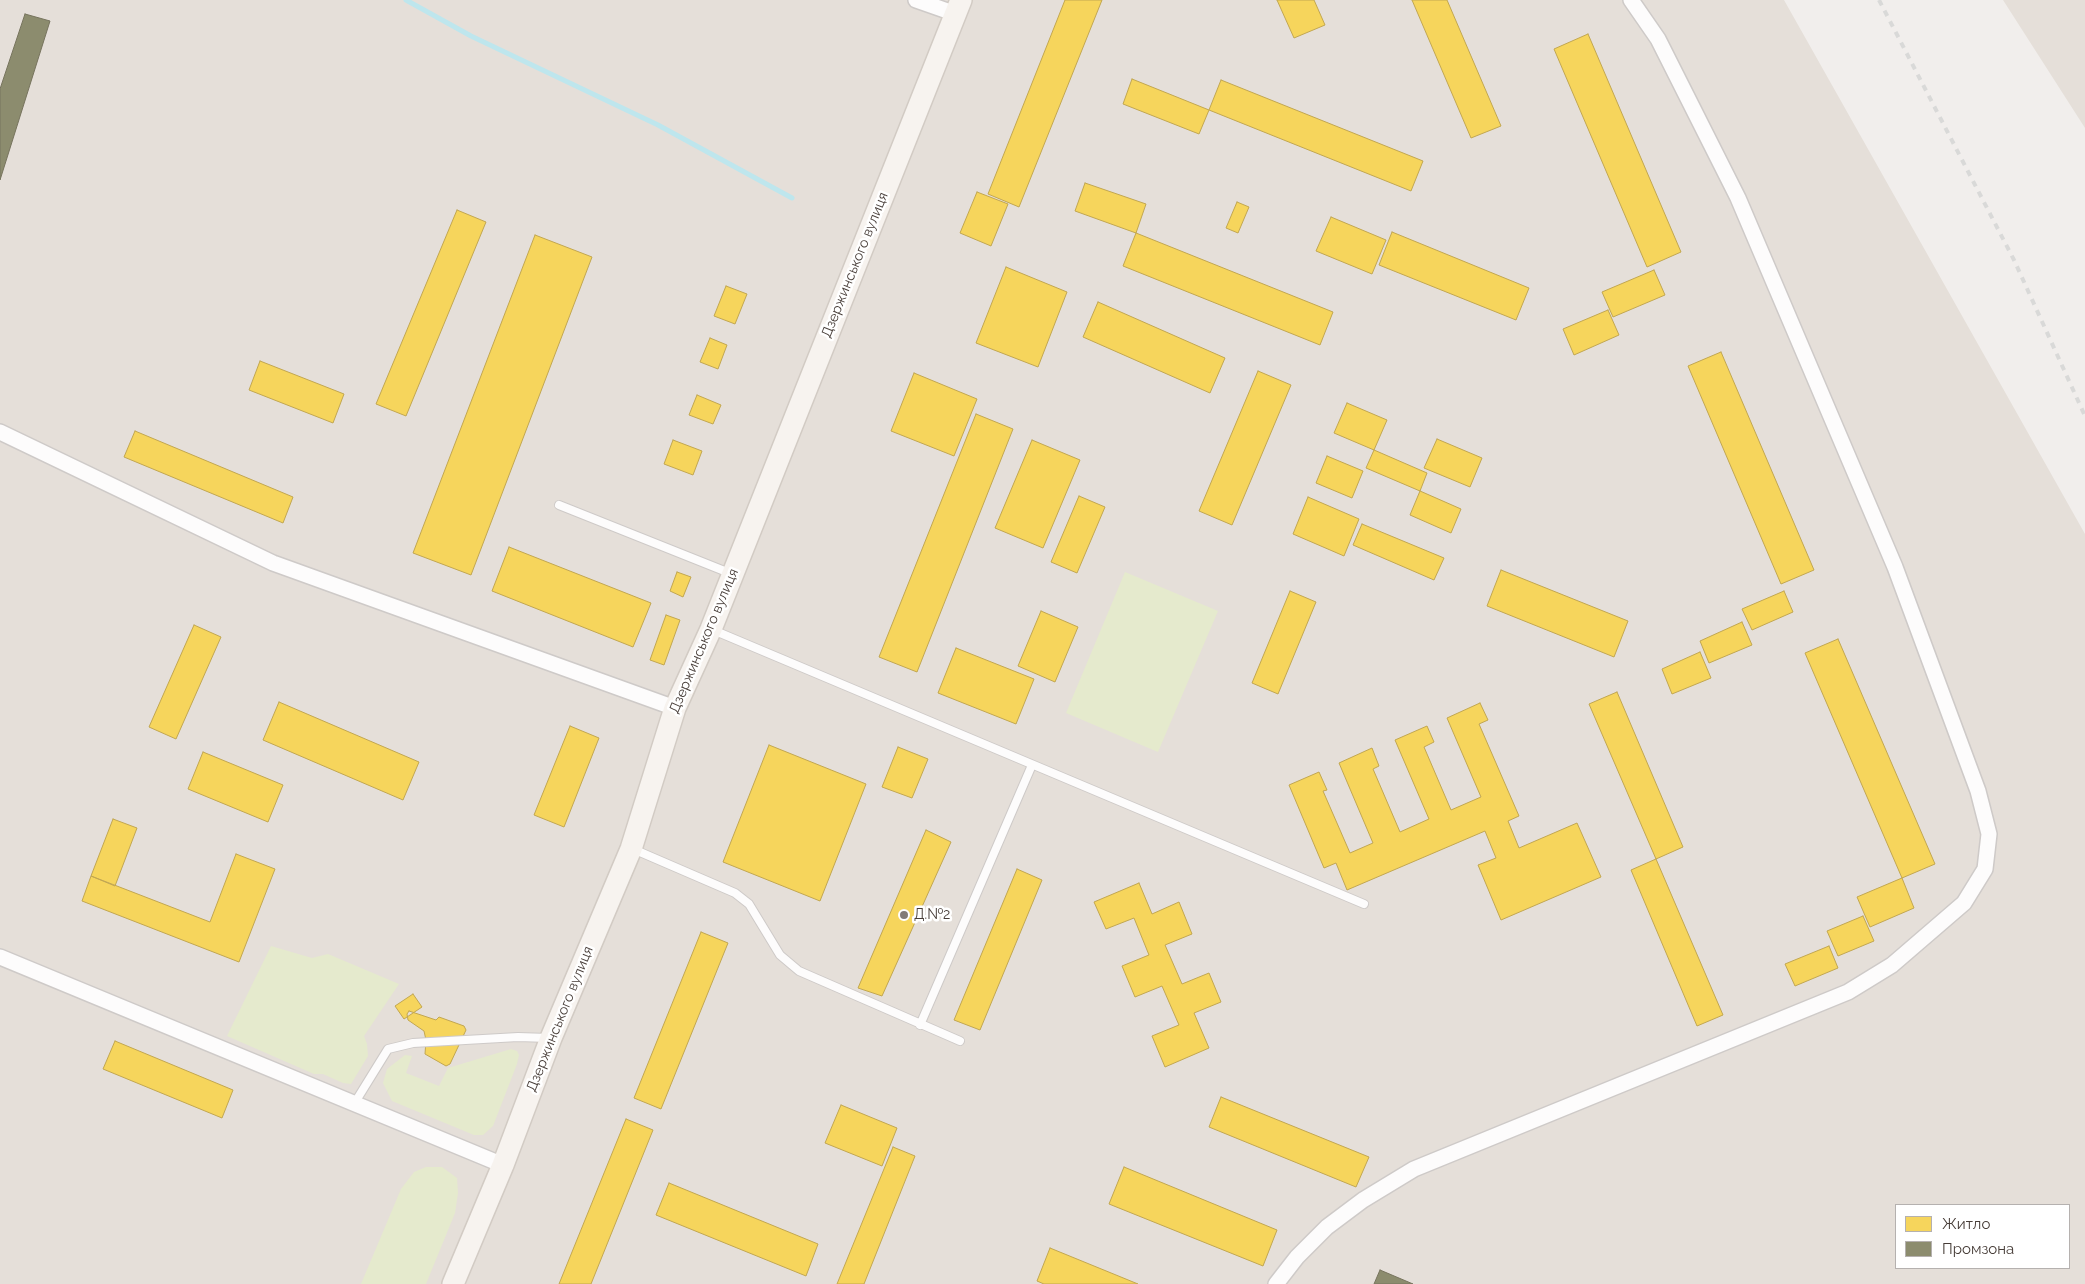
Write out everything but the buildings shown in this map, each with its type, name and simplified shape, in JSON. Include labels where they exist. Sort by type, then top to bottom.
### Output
[{"type":"main road","name":"Дзержинського вулиця","points":[[453,1284],[503,1164],[551,1038],[631,849],[675,708],[711,629],[958,7]]},
{"type":"street","points":[[916,0],[958,7]]},
{"type":"street","points":[[1276,1284],[1297,1257],[1327,1227],[1363,1200],[1414,1169],[1848,992],[1892,965],[1964,903],[1985,869],[1989,834],[1978,791],[1895,567],[1738,198],[1658,39],[1630,0]]},
{"type":"street","points":[[0,432],[273,562],[675,708]]},
{"type":"street","points":[[0,957],[503,1164]]},
{"type":"lane","points":[[559,505],[732,574]]},
{"type":"lane","points":[[711,629],[1364,904]]},
{"type":"lane","points":[[920,1025],[1032,765]]},
{"type":"lane","points":[[631,849],[735,893],[749,904],[780,955],[799,971],[960,1042]]},
{"type":"lane","points":[[354,1104],[388,1049],[413,1043],[518,1037],[551,1038]]},
{"type":"shaded area","points":[[0,0],[1784,0],[2085,534],[2085,1284],[0,1284]]},
{"type":"shaded area","points":[[2003,0],[2085,0],[2085,128]]},
{"type":"green space","points":[[1125,572],[1218,611],[1158,752],[1066,713]]},
{"type":"green space","points":[[271,946],[312,958],[328,954],[399,984],[364,1036],[368,1056],[351,1084],[343,1083],[323,1074],[314,1074],[227,1036]]},
{"type":"green space","points":[[511,1049],[517,1051],[519,1055],[517,1064],[493,1126],[483,1135],[474,1135],[392,1101],[383,1083],[387,1069],[405,1055],[412,1056],[406,1073],[439,1086],[448,1068]]},
{"type":"green space","points":[[426,1167],[442,1167],[457,1178],[458,1193],[455,1213],[426,1284],[361,1284],[401,1189],[414,1172]]},
{"type":"waterway","points":[[406,0],[471,36],[658,125],[792,198]]},
{"type":"railway","points":[[1879,0],[2014,260],[2085,416]]},
{"type":"place","name":"Д.№2","points":[[904,915]]}]
